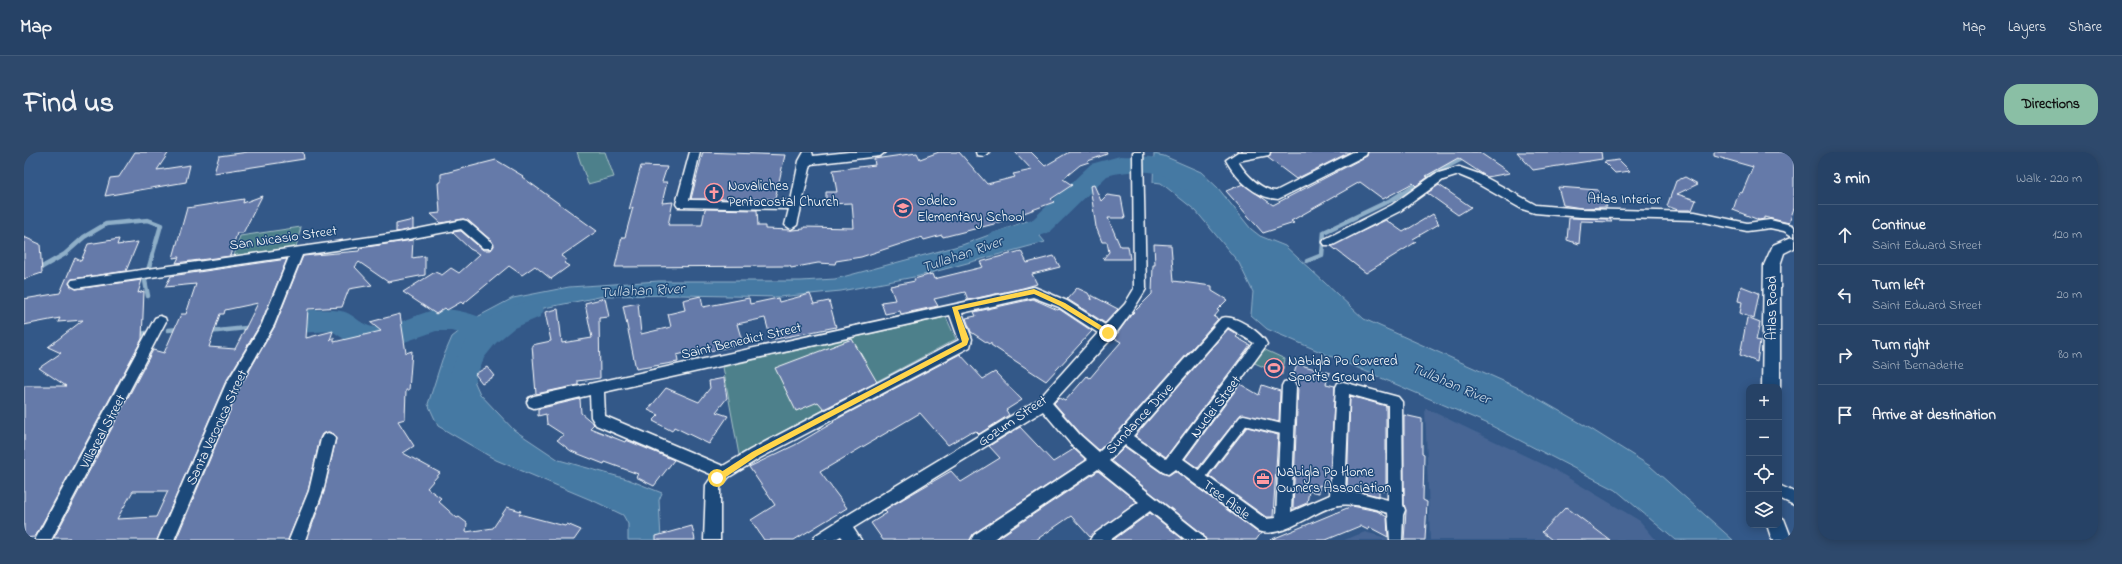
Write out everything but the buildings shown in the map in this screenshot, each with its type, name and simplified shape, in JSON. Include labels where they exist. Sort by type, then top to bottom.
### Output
[{"type":"street","points":[[695,152],[682,204],[795,205]]},
{"type":"street","points":[[791,225],[807,156],[880,152]]},
{"type":"street","points":[[1265,152],[1238,156],[1232,160],[1235,166],[1264,194],[1271,196],[1278,195],[1362,152]]},
{"type":"street","name":"Gozum Street","points":[[821,540],[1044,403],[1108,333],[1129,307],[1140,289],[1141,271],[1138,153]]},
{"type":"street","name":"Atlas Interior","points":[[1329,242],[1396,208],[1439,177],[1459,171],[1475,176],[1526,206],[1535,209],[1581,213],[1695,216],[1747,227],[1770,224],[1788,228],[1794,233]]},
{"type":"street","name":"San Nicasio Street","points":[[76,283],[398,236],[463,224],[487,245]]},
{"type":"street","name":"Atlas Road","points":[[1771,384],[1772,265],[1775,252],[1781,246],[1794,242]]},
{"type":"street","name":"Santa Veronica Street","points":[[166,540],[233,384],[268,325],[298,250]]},
{"type":"street","name":"Saint Benedict Street","points":[[534,402],[1034,292],[1063,304],[1108,333]]},
{"type":"street","points":[[712,540],[713,485],[724,473],[755,454],[965,343],[966,339],[954,309]]},
{"type":"street","name":"Villareal Street","points":[[44,540],[160,321]]},
{"type":"street","name":"Nuclei Street","points":[[1171,464],[1261,344],[1258,340],[1231,322],[1226,321]]},
{"type":"street","name":"Sundance Drive","points":[[979,540],[999,535],[1099,461],[1124,437],[1226,321]]},
{"type":"street","points":[[1282,522],[1289,386]]},
{"type":"street","points":[[1396,537],[1398,510],[1395,402],[1343,387],[1337,499],[1352,499],[1398,510]]},
{"type":"street","points":[[597,389],[598,417],[601,421],[724,473]]},
{"type":"street","points":[[1044,403],[1075,439],[1099,461],[1197,540]]},
{"type":"street","points":[[1200,478],[1244,420],[1286,430]]},
{"type":"street","name":"Tree Aisle","points":[[1124,437],[1171,464],[1200,478],[1263,526],[1267,527],[1282,522],[1337,499]]},
{"type":"street","points":[[297,540],[316,491],[328,439]]},
{"type":"street","points":[[1781,492],[1794,499]]},
{"type":"street","points":[[1098,540],[1150,503]]},
{"type":"street","points":[[843,526],[853,540]]},
{"type":"street","points":[[1778,528],[1782,540]]},
{"type":"shaded area","points":[[1425,408],[1555,470],[1640,521],[1656,540],[1430,540]]},
{"type":"shaded area","points":[[1365,532],[1394,540],[1344,540]]},
{"type":"green space","points":[[577,152],[605,152],[614,177],[588,184]]},
{"type":"green space","points":[[301,227],[296,247],[234,256],[240,236]]},
{"type":"green space","points":[[946,317],[956,339],[739,455],[723,367]]},
{"type":"green space","name":"Nabigla Po Covered Sports Ground","points":[[1261,348],[1285,359],[1282,375],[1250,361]]},
{"type":"water","points":[[1154,154],[1164,156],[1201,172],[1218,188],[1251,229],[1260,236],[1285,246],[1364,319],[1521,389],[1591,429],[1650,466],[1733,540],[1675,540],[1616,490],[1486,423],[1267,329],[1251,315],[1253,292],[1239,263],[1196,211],[1161,183],[1153,182]]},
{"type":"water","points":[[1027,221],[1045,242],[919,276],[841,291],[779,297],[682,295],[604,296],[544,308],[494,327],[478,343],[471,374],[480,394],[514,430],[559,460],[627,479],[662,493],[659,500],[661,540],[628,540],[628,524],[623,515],[496,460],[438,426],[428,404],[442,360],[452,337],[479,316],[513,298],[569,287],[659,281],[801,281],[835,279],[962,245]]},
{"type":"waterway","points":[[1307,261],[1322,255],[1324,232],[1393,199],[1431,175],[1475,152]]},
{"type":"waterway","name":"Tullahan River","points":[[998,241],[1041,226],[1099,170],[1120,164],[1165,166],[1173,170],[1187,182]]},
{"type":"waterway","points":[[37,270],[65,254],[84,237],[106,224],[148,220],[161,225],[145,281],[148,296]]},
{"type":"waterway","name":"Tullahan River","points":[[462,379],[472,354],[486,335],[505,321],[530,310]]},
{"type":"waterway","points":[[279,323],[337,320],[357,334],[376,338],[396,335],[436,320],[458,321],[489,330]]},
{"type":"waterway","points":[[208,332],[246,328]]},
{"type":"waterway","points":[[168,330],[180,329]]},
{"type":"waterway","points":[[137,335],[146,333]]},
{"type":"place","name":"Novaliches Pentocostal Church","points":[[714,193]]},
{"type":"place","name":"Odelco Elementary School","points":[[903,208]]},
{"type":"place","name":"Nabigla Po Covered Sports Ground","points":[[1274,368]]},
{"type":"place","name":"Nabigla Po Home Owners Association","points":[[1263,479]]},
{"type":"route","points":[[717,478],[755,454],[965,343],[966,339],[954,309],[1034,292],[1063,304],[1108,333]]}]
